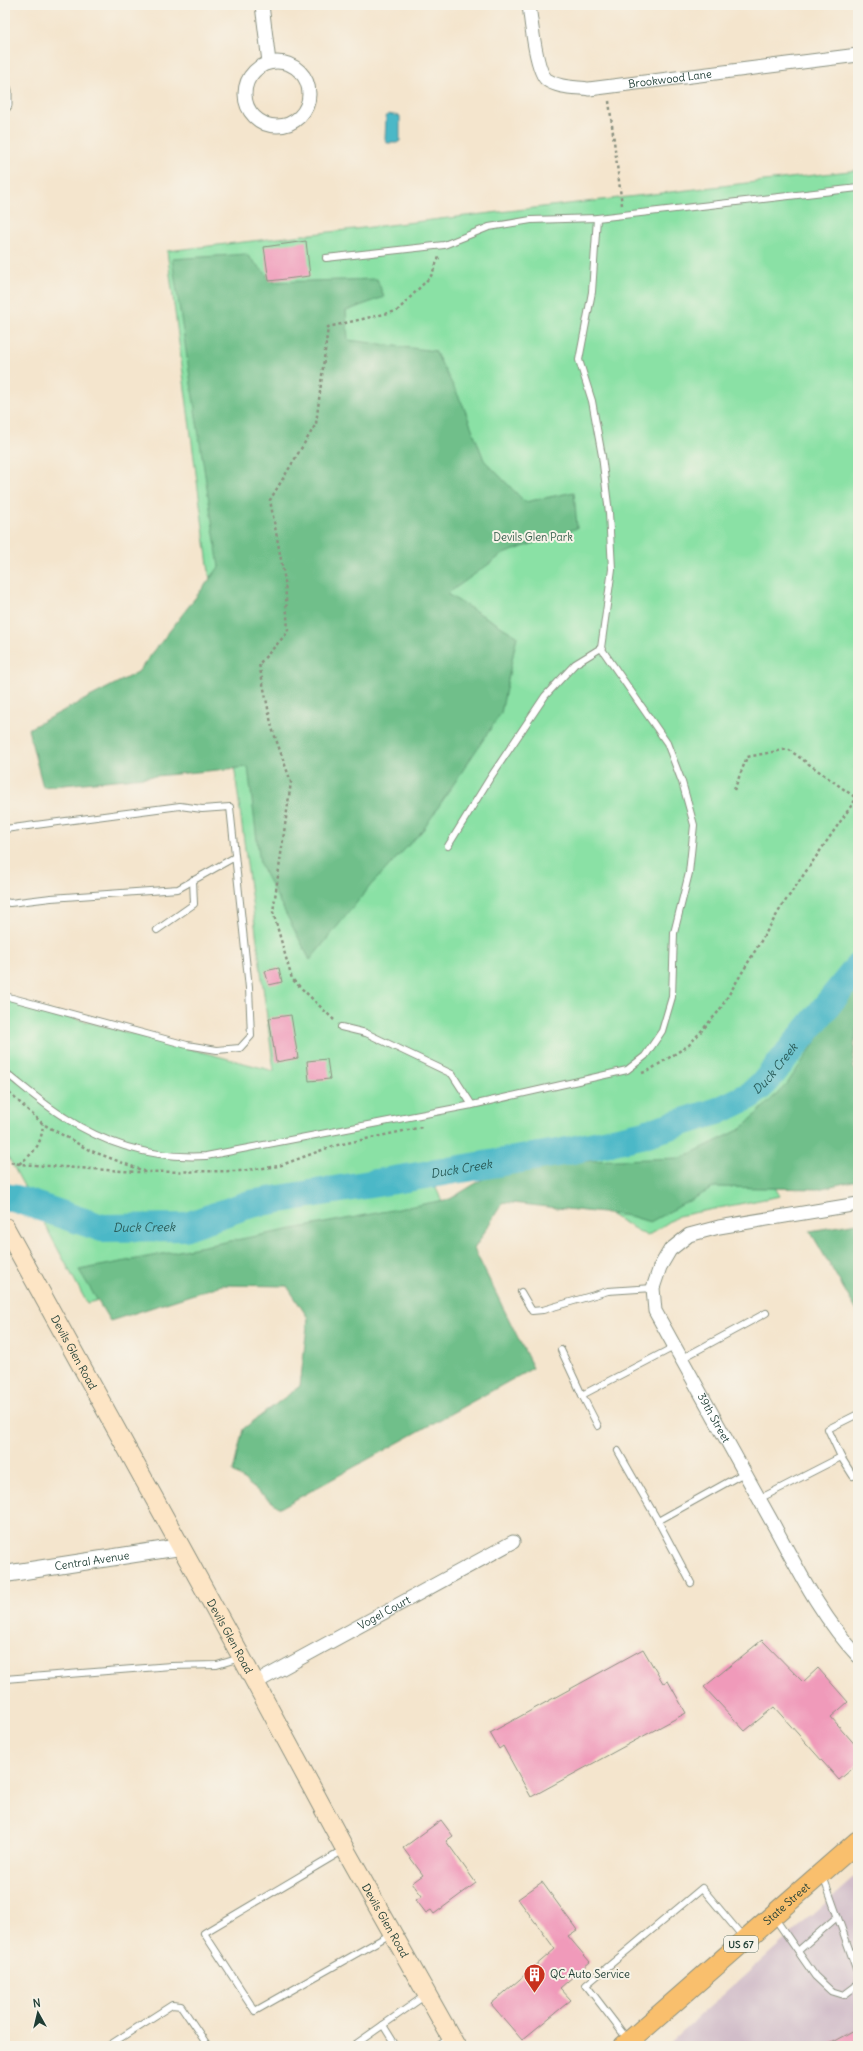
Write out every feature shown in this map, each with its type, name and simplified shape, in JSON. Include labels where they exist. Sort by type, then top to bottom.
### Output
[{"type":"main road","name":"Devils Glen Road","points":[[5,1226],[426,1995],[449,2043]]},
{"type":"main road","name":"State Street","points":[[627,2044],[858,1841]]},
{"type":"street","points":[[262,5],[269,62]]},
{"type":"street","name":"Brookwood Lane","points":[[530,11],[538,62],[546,79],[560,86],[589,89],[858,55]]},
{"type":"street","points":[[269,62],[287,62],[301,71],[309,86],[310,97],[308,106],[300,117],[288,125],[270,125],[256,119],[246,103],[245,87],[249,76],[256,68],[269,62]]},
{"type":"street","points":[[5,91],[5,105]]},
{"type":"street","name":"39th Street","points":[[858,1204],[688,1234],[670,1250],[660,1267],[653,1288],[655,1311],[744,1473],[806,1583],[844,1642],[858,1656]]},
{"type":"street","name":"Vogel Court","points":[[255,1683],[513,1542]]},
{"type":"street","name":"Central Avenue","points":[[5,1574],[180,1547]]},
{"type":"lane","points":[[326,258],[444,245],[489,227],[531,220],[597,218],[858,188]]},
{"type":"lane","points":[[5,1072],[64,1117],[108,1140],[142,1152],[179,1158],[206,1156],[472,1105],[627,1070],[646,1056],[662,1031],[672,997],[674,933],[689,873],[694,825],[682,782],[667,743],[601,648],[612,569],[609,513],[602,456],[592,401],[579,360],[592,292],[597,218]]},
{"type":"lane","points":[[448,846],[490,778],[545,696],[575,664],[601,648]]},
{"type":"lane","points":[[5,829],[180,806],[202,809],[230,808],[249,988],[251,1036],[240,1048],[217,1050],[186,1045],[5,996]]},
{"type":"lane","points":[[5,902],[10,903],[51,898],[178,889],[236,857]]},
{"type":"lane","points":[[157,930],[194,904],[194,880]]},
{"type":"lane","points":[[341,1027],[366,1033],[452,1074],[472,1105]]},
{"type":"lane","points":[[520,1292],[532,1311],[543,1310],[608,1291],[653,1288]]},
{"type":"lane","points":[[681,1359],[766,1312]]},
{"type":"lane","points":[[582,1395],[674,1347]]},
{"type":"lane","points":[[561,1350],[598,1426]]},
{"type":"lane","points":[[858,1414],[828,1429],[841,1456],[853,1476],[858,1473]]},
{"type":"lane","points":[[618,1452],[691,1582]]},
{"type":"lane","points":[[760,1499],[841,1456]]},
{"type":"lane","points":[[658,1521],[744,1473]]},
{"type":"lane","points":[[5,1679],[171,1666],[217,1665],[242,1658]]},
{"type":"lane","points":[[345,1849],[204,1933],[255,2011],[392,1934]]},
{"type":"lane","points":[[822,1873],[858,1974]]},
{"type":"lane","points":[[627,2044],[586,1985],[702,1888],[746,1940]]},
{"type":"lane","points":[[773,1916],[816,1976],[831,1990],[844,1995],[856,1986],[858,1980]]},
{"type":"lane","points":[[798,1950],[837,1918]]},
{"type":"lane","points":[[352,2046],[426,1995]]},
{"type":"lane","points":[[108,2046],[172,2005],[181,2006],[208,2046]]},
{"type":"lane","points":[[383,2025],[395,2046]]},
{"type":"path","points":[[607,86],[623,215]]},
{"type":"path","points":[[341,1027],[292,978],[273,912],[291,782],[272,728],[259,664],[288,632],[285,580],[270,500],[316,424],[328,327],[397,311],[431,276],[444,245]]},
{"type":"path","points":[[641,1073],[648,1071],[689,1045],[719,1011],[782,906],[857,797],[788,749],[747,757],[734,790]]},
{"type":"path","points":[[19,1164],[37,1149],[43,1124]]},
{"type":"path","points":[[5,1161],[19,1164],[136,1172],[240,1171],[279,1166],[333,1146],[429,1126]]},
{"type":"shaded area","points":[[858,1874],[858,2046],[666,2046]]},
{"type":"green space","name":"Devils Glen Park","points":[[858,170],[858,1039],[748,1142],[780,1196],[678,1216],[647,1236],[516,1160],[435,1186],[447,1212],[87,1303],[5,1151],[5,1000],[274,1071],[167,251]]},
{"type":"green space","points":[[246,254],[274,282],[377,279],[384,297],[346,311],[348,340],[435,351],[463,405],[484,460],[525,502],[574,492],[577,528],[503,554],[447,594],[517,636],[501,713],[423,830],[371,885],[310,960],[260,864],[248,767],[43,787],[28,729],[138,672],[219,567],[172,259]]},
{"type":"green space","points":[[858,981],[858,1028],[856,1029],[853,1067],[858,1073],[858,1180],[818,1189],[715,1187],[650,1222],[630,1216],[503,1202],[474,1249],[533,1368],[280,1508],[233,1472],[243,1429],[300,1386],[308,1318],[287,1286],[222,1285],[110,1321],[79,1270],[450,1199],[488,1176],[557,1162],[681,1158],[741,1129],[787,1084]]},
{"type":"green space","points":[[858,1223],[858,1313],[810,1231]]},
{"type":"water","points":[[388,114],[400,116],[400,141],[397,143],[387,143],[385,140],[386,117]]},
{"type":"building","points":[[306,241],[310,276],[269,281],[264,247]]},
{"type":"building","points":[[279,968],[282,982],[269,985],[265,971]]},
{"type":"building","points":[[291,1015],[298,1058],[276,1062],[269,1018]]},
{"type":"building","points":[[327,1059],[330,1079],[309,1081],[307,1061]]},
{"type":"building","points":[[762,1640],[803,1682],[818,1668],[848,1702],[831,1717],[858,1748],[858,1764],[839,1780],[774,1707],[745,1731],[704,1687]]},
{"type":"building","points":[[643,1649],[663,1683],[668,1681],[686,1713],[531,1797],[503,1746],[499,1749],[490,1733]]},
{"type":"building","points":[[441,1820],[453,1836],[446,1841],[476,1883],[434,1914],[431,1910],[426,1913],[416,1900],[422,1896],[412,1883],[423,1875],[403,1848]]},
{"type":"building","name":"QC Auto Service","points":[[542,1882],[577,1930],[568,1936],[590,1962],[560,1988],[571,2000],[522,2040],[491,2004],[555,1949],[518,1899]]},
{"type":"building","points":[[858,2028],[858,2046],[825,2046]]},
{"type":"waterway","name":"Duck Creek","points":[[5,1197],[16,1199],[102,1228],[184,1227],[250,1204],[563,1152],[641,1135],[718,1111],[751,1095],[766,1081],[858,967]]},
{"type":"place","name":"QC Auto Service","points":[[534,1994]]}]
